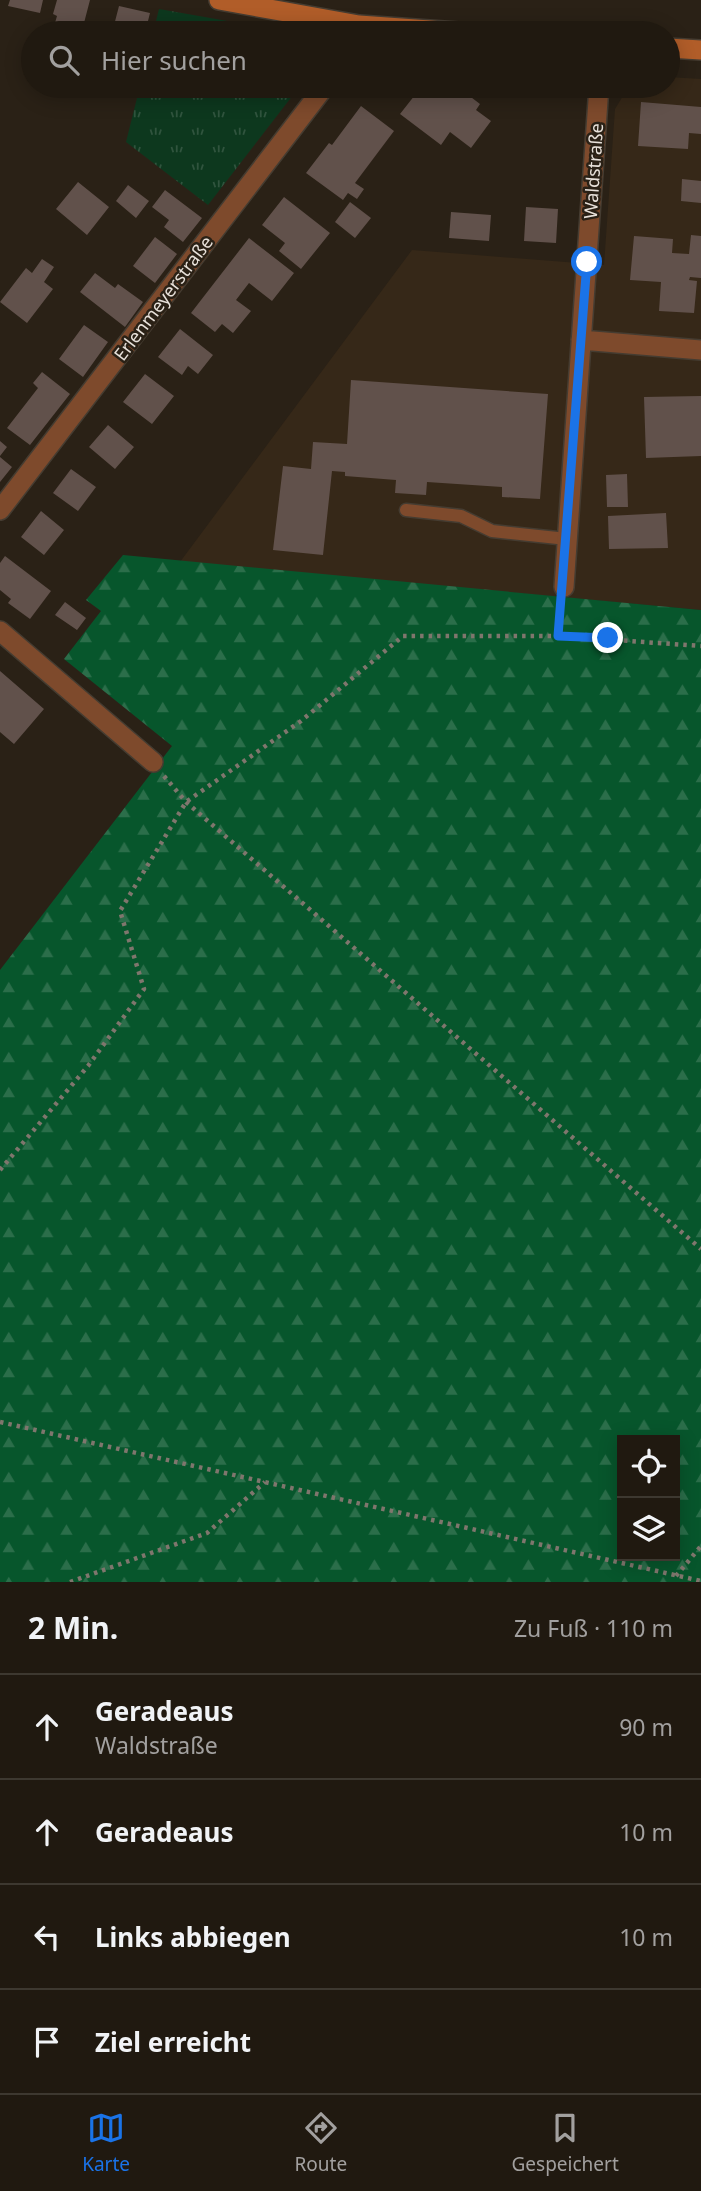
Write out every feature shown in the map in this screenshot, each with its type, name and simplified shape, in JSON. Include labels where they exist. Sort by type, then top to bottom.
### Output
[{"type":"main road","points":[[219,0],[320,21]]},
{"type":"main road","points":[[680,49],[701,50]]},
{"type":"street","name":"Erlenmeyerstraße","points":[[0,510],[316,98]]},
{"type":"street","name":"Waldstraße","points":[[564,587],[598,98]]},
{"type":"street","points":[[581,340],[701,349]]},
{"type":"street","points":[[0,631],[153,762]]},
{"type":"lane","points":[[406,510],[461,516],[492,531],[567,539]]},
{"type":"path","points":[[558,636],[564,587]]},
{"type":"path","points":[[0,1170],[88,1066],[144,989],[120,911],[186,802],[301,721],[403,636],[558,636],[701,646]]},
{"type":"path","points":[[153,762],[186,802],[701,1248]]},
{"type":"path","points":[[0,1422],[701,1581]]},
{"type":"path","points":[[70,1582],[207,1533],[265,1482]]},
{"type":"path","points":[[676,1576],[701,1546]]},
{"type":"shaded area","points":[[680,78],[701,79],[701,610],[180,562],[412,250],[604,265],[615,109],[622,98],[680,98]]},
{"type":"green space","points":[[159,9],[228,21],[156,21]]},
{"type":"green space","points":[[137,98],[291,98],[208,205],[126,142]]},
{"type":"green space","points":[[123,555],[701,610],[701,1582],[0,1582],[0,970],[172,746],[64,659],[101,611],[86,600]]},
{"type":"building","points":[[10,0],[43,0],[40,13],[8,6]]},
{"type":"building","points":[[57,0],[90,0],[85,21],[56,21],[57,16],[53,14]]},
{"type":"building","points":[[119,6],[150,13],[148,21],[115,21]]},
{"type":"building","points":[[413,98],[472,98],[480,104],[476,110],[491,121],[471,148],[450,132],[441,145],[400,114]]},
{"type":"building","points":[[641,102],[701,107],[701,134],[689,133],[688,149],[638,146]]},
{"type":"building","points":[[361,106],[394,131],[355,183],[364,189],[357,199],[348,193],[343,200],[306,173],[329,143],[332,145]]},
{"type":"building","points":[[682,179],[701,181],[701,203],[681,201]]},
{"type":"building","points":[[78,182],[109,207],[87,235],[56,209]]},
{"type":"building","points":[[128,185],[149,201],[136,218],[116,201]]},
{"type":"building","points":[[165,190],[202,218],[183,242],[164,227],[169,220],[152,207]]},
{"type":"building","points":[[284,197],[330,233],[301,269],[279,251],[285,243],[262,225]]},
{"type":"building","points":[[350,202],[371,218],[355,238],[335,222]]},
{"type":"building","points":[[526,207],[558,209],[556,243],[524,241]]},
{"type":"building","points":[[451,212],[491,215],[489,241],[449,238]]},
{"type":"building","points":[[691,235],[701,236],[701,278],[690,277],[689,280],[697,281],[694,313],[659,311],[661,282],[630,280],[634,236],[673,239],[672,253],[689,254]]},
{"type":"building","points":[[155,237],[177,254],[155,283],[133,266]]},
{"type":"building","points":[[249,238],[294,273],[272,301],[249,283],[236,300],[251,311],[233,333],[222,324],[215,332],[191,313]]},
{"type":"building","points":[[42,259],[54,267],[44,282],[53,289],[27,323],[0,302],[26,268],[32,273]]},
{"type":"building","points":[[95,273],[115,288],[118,284],[143,302],[125,327],[80,292]]},
{"type":"building","points":[[84,325],[108,342],[83,377],[59,359]]},
{"type":"building","points":[[180,329],[213,355],[198,374],[188,366],[182,375],[158,357]]},
{"type":"building","points":[[42,372],[70,394],[30,445],[7,428],[38,388],[33,383]]},
{"type":"building","points":[[145,374],[174,396],[152,424],[123,402]]},
{"type":"building","points":[[351,380],[548,394],[540,499],[502,497],[502,487],[427,482],[426,495],[395,493],[396,480],[345,476],[345,472],[332,471],[323,555],[273,550],[283,466],[311,469],[313,442],[347,444]]},
{"type":"building","points":[[701,396],[701,456],[646,458],[644,397]]},
{"type":"building","points":[[108,425],[134,447],[115,469],[89,447]]},
{"type":"building","points":[[0,441],[7,447],[0,456]]},
{"type":"building","points":[[0,457],[12,467],[0,482]]},
{"type":"building","points":[[71,469],[96,487],[78,511],[53,493]]},
{"type":"building","points":[[627,474],[628,507],[607,507],[606,475]]},
{"type":"building","points":[[41,511],[64,530],[44,555],[21,537]]},
{"type":"building","points":[[666,513],[668,548],[609,549],[608,516]]},
{"type":"building","points":[[5,556],[51,591],[30,619],[8,603],[11,599],[0,590],[0,563]]},
{"type":"building","points":[[65,602],[86,618],[77,630],[55,615]]},
{"type":"building","points":[[0,671],[44,709],[14,744],[0,732]]},
{"type":"route","points":[[587,262],[564,587],[558,636],[608,638]]}]
